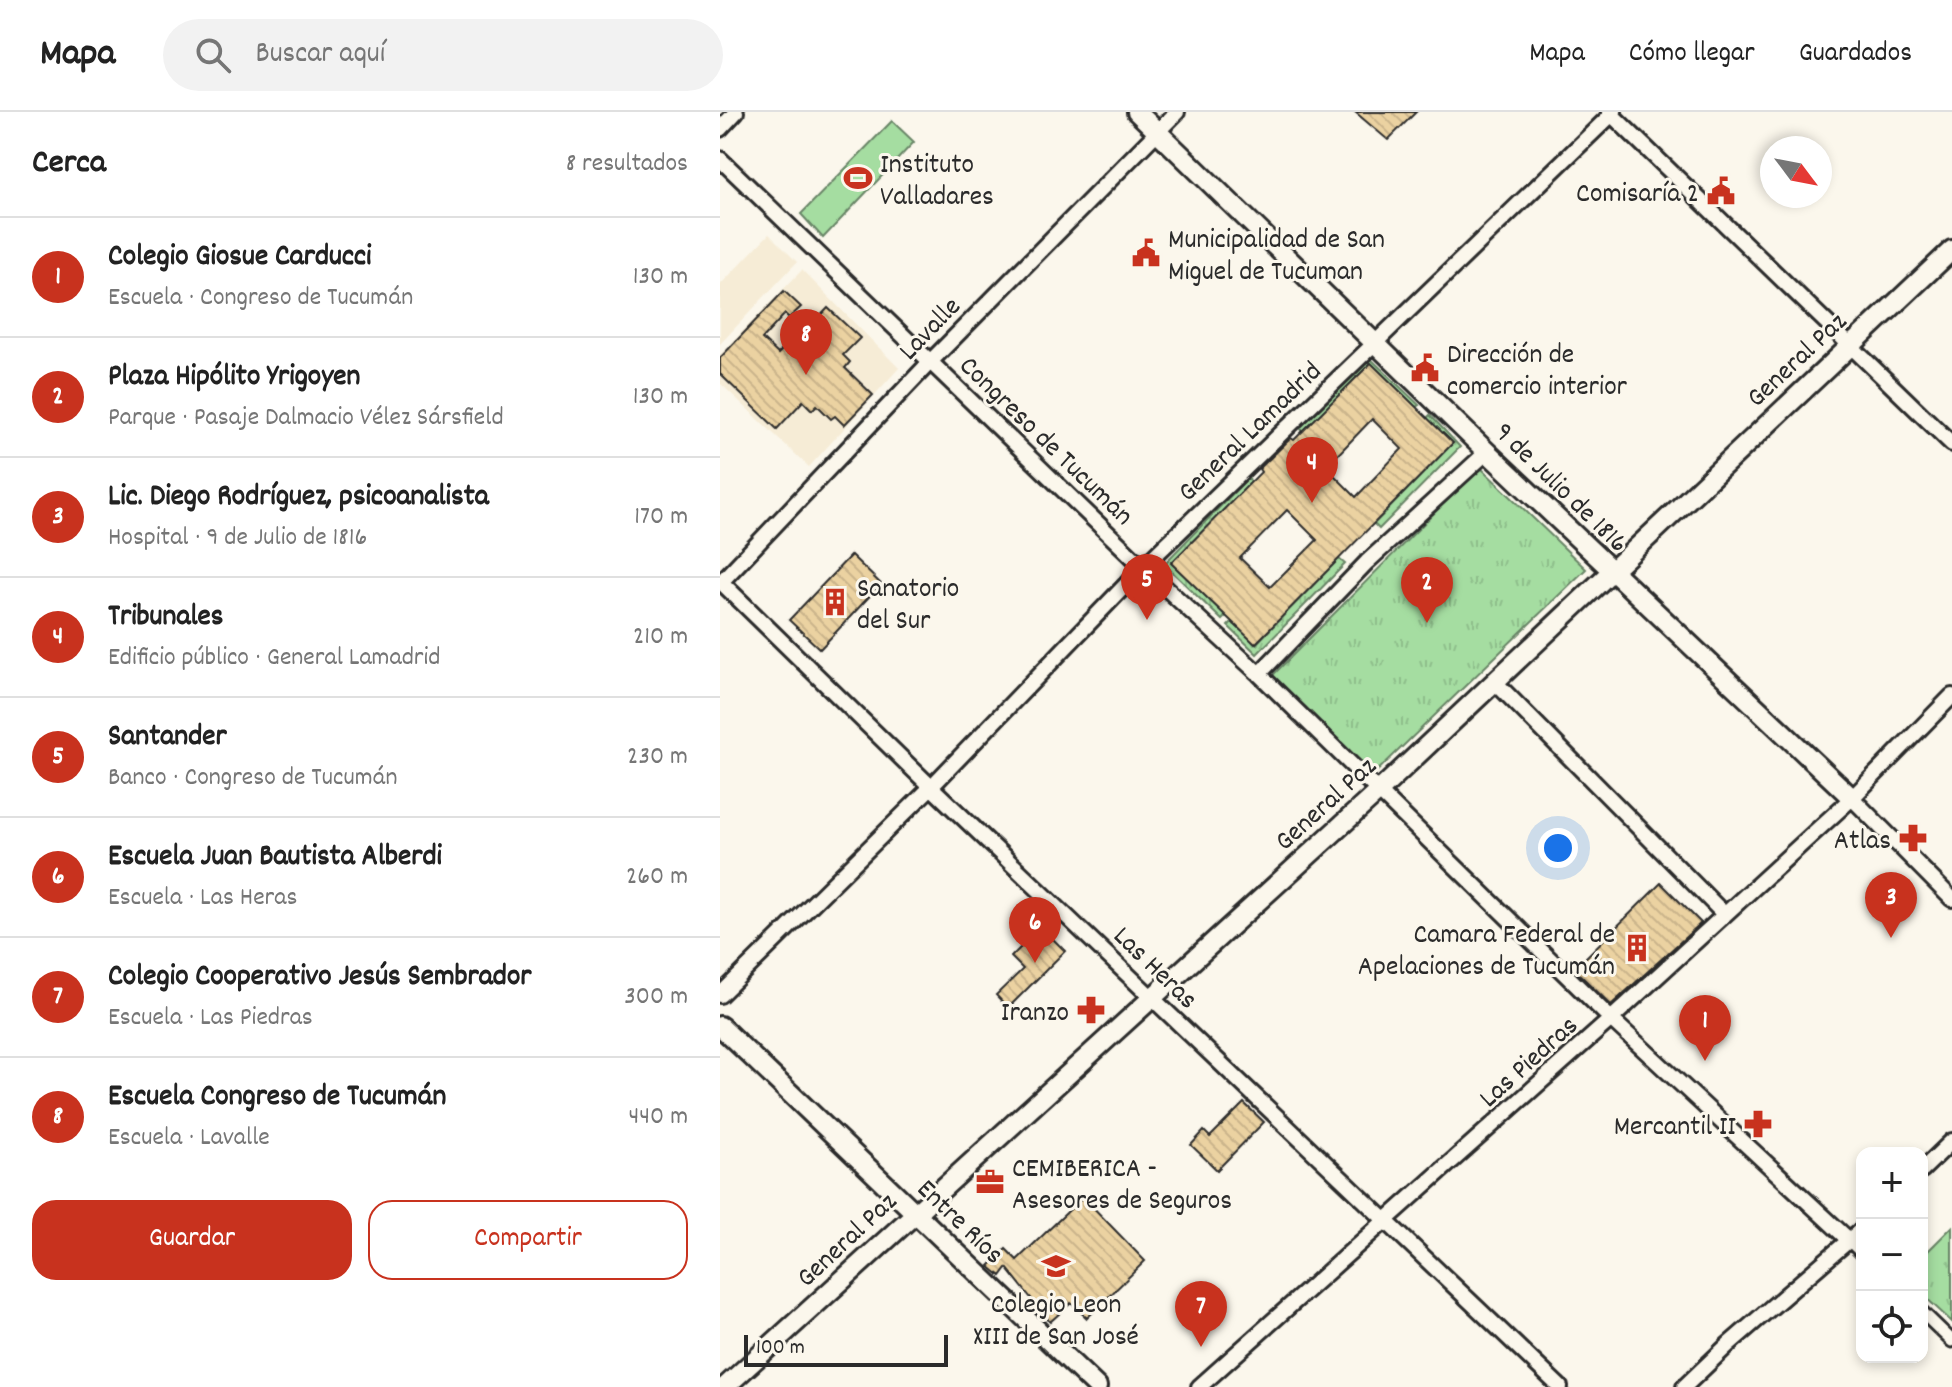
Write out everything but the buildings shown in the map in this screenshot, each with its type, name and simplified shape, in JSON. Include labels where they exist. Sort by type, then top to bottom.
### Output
[{"type":"street","points":[[720,129],[736,112]]},
{"type":"street","name":"9 de Julio de 1816","points":[[1137,112],[1487,452],[1852,798],[1952,899]]},
{"type":"street","name":"Lavalle","points":[[720,582],[930,362],[1177,112]]},
{"type":"street","points":[[1612,113],[1952,444]]},
{"type":"street","name":"General Lamadrid","points":[[720,995],[931,787],[1143,567],[1612,113]]},
{"type":"street","name":"Congreso de Tucumán","points":[[720,159],[1143,567],[1259,674],[1611,1019],[1856,1247]]},
{"type":"street","name":"General Paz","points":[[725,1387],[1379,791],[1952,250]]},
{"type":"street","points":[[1259,674],[1367,562],[1487,452]]},
{"type":"street","name":"Las Heras","points":[[720,582],[1560,1387]]},
{"type":"street","points":[[1494,681],[1724,914]]},
{"type":"street","name":"Las Piedras","points":[[1199,1387],[1386,1222],[1852,798],[1952,696]]},
{"type":"street","name":"Entre Ríos","points":[[720,1026],[1097,1387]]},
{"type":"street","points":[[1928,1164],[1952,1141]]},
{"type":"street","points":[[1684,1387],[1729,1344],[1856,1235]]},
{"type":"street","points":[[1928,1318],[1952,1341]]},
{"type":"shaded area","points":[[769,234],[797,262],[720,344],[720,285]]},
{"type":"shaded area","points":[[802,270],[899,368],[809,467],[720,383],[720,355]]},
{"type":"green space","name":"Instituto Valladares","points":[[892,121],[914,142],[823,238],[801,214]]},
{"type":"green space","points":[[1370,358],[1419,405],[1416,407],[1371,363],[1303,431],[1299,427]]},
{"type":"green space","points":[[1430,415],[1460,447],[1379,529],[1374,524],[1453,443],[1427,418]]},
{"type":"green space","points":[[1480,467],[1586,569],[1369,779],[1271,677]]},
{"type":"green space","points":[[1248,478],[1251,482],[1171,563],[1226,616],[1222,620],[1164,564]]},
{"type":"green space","points":[[1339,559],[1345,564],[1257,654],[1228,626],[1232,622],[1256,644]]},
{"type":"green space","points":[[1952,1227],[1952,1322],[1928,1300],[1928,1251]]},
{"type":"place","name":"Instituto Valladares","points":[[858,178]]},
{"type":"place","name":"Comisaría 2","points":[[1721,191]]},
{"type":"place","name":"Municipalidad de San Miguel de Tucuman","points":[[1146,253]]},
{"type":"place","name":"Dirección de comercio interior","points":[[1425,368]]},
{"type":"place","name":"Escuela Congreso de Tucumán","points":[[806,375]]},
{"type":"place","name":"Tribunales","points":[[1312,503]]},
{"type":"place","name":"Sanatorio del Sur","points":[[835,602]]},
{"type":"place","name":"Santander","points":[[1147,620]]},
{"type":"place","name":"Plaza Hipólito Yrigoyen","points":[[1427,623]]},
{"type":"place","name":"Atlas","points":[[1913,838]]},
{"type":"place","name":"Lic. Diego Rodríguez, psicoanalista","points":[[1891,938]]},
{"type":"place","name":"Camara Federal de Apelaciones de Tucumán","points":[[1637,948]]},
{"type":"place","name":"Escuela Juan Bautista Alberdi","points":[[1035,963]]},
{"type":"place","name":"Iranzo","points":[[1091,1010]]},
{"type":"place","name":"Colegio Giosue Carducci","points":[[1705,1061]]},
{"type":"place","name":"Mercantil II","points":[[1758,1124]]},
{"type":"place","name":"CEMIBERICA - Asesores de Seguros","points":[[990,1182]]},
{"type":"place","name":"Colegio Leon XIII de San José","points":[[1056,1266]]},
{"type":"place","name":"Colegio Cooperativo Jesús Sembrador","points":[[1201,1347]]}]
